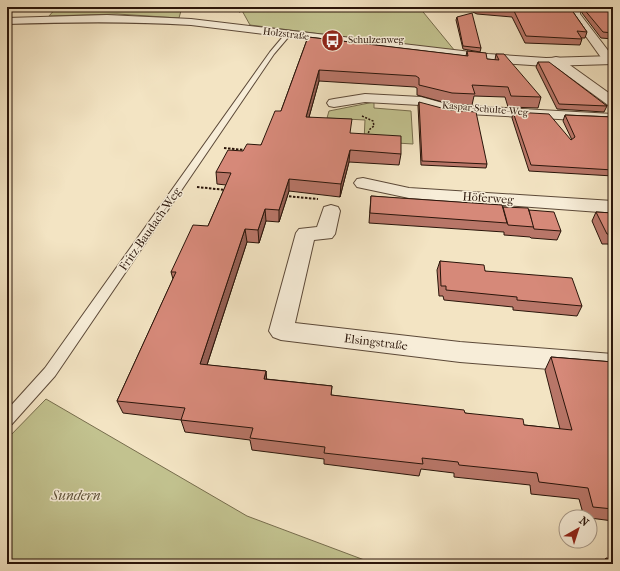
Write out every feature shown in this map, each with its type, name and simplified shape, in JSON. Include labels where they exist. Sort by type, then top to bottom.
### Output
[{"type":"street","points":[[575,7],[575,14],[611,60]]},
{"type":"street","name":"Holzstraße","points":[[7,21],[149,18],[464,56],[556,62],[611,60]]},
{"type":"street","points":[[556,62],[613,102]]},
{"type":"street","name":"Kaspar-Schulte-Weg","points":[[334,103],[373,98],[421,101],[449,109],[613,118]]},
{"type":"street","name":"Höferweg","points":[[363,183],[409,193],[613,207]]},
{"type":"street","name":"Elsingstraße","points":[[326,205],[325,234],[306,233],[281,331],[460,352],[613,364]]},
{"type":"lane","name":"Fritz-Baudach-Weg","points":[[7,420],[50,372],[181,186],[272,53],[288,34]]},
{"type":"path","points":[[334,103],[352,113],[373,121],[374,126],[367,134],[366,141]]},
{"type":"path","points":[[208,146],[247,151]]},
{"type":"path","points":[[181,186],[227,190]]},
{"type":"path","points":[[282,195],[326,205]]},
{"type":"green space","points":[[57,7],[182,7],[179,18],[117,14],[49,16]]},
{"type":"green space","points":[[240,7],[419,7],[455,51],[250,25]]},
{"type":"green space","points":[[374,102],[374,108],[411,111],[413,144],[364,141],[365,120],[327,118],[329,111]]},
{"type":"green space","name":"Sundern","points":[[46,399],[247,516],[375,564],[7,564],[7,439]]},
{"type":"building","points":[[475,7],[571,7],[587,32],[577,31],[582,39],[526,36],[514,11]]},
{"type":"building","points":[[583,7],[613,7],[613,33],[603,32]]},
{"type":"building","points":[[472,13],[481,48],[463,46],[457,17]]},
{"type":"building","points":[[308,37],[468,56],[467,51],[486,53],[487,59],[499,60],[496,54],[504,54],[541,97],[511,96],[508,87],[472,85],[475,94],[452,93],[419,85],[419,78],[416,76],[319,70],[306,117],[352,119],[350,133],[401,136],[401,154],[350,150],[341,184],[289,179],[279,210],[265,209],[258,230],[245,229],[200,364],[266,371],[264,379],[332,386],[331,395],[464,410],[465,413],[523,419],[524,425],[572,430],[551,357],[613,362],[613,509],[593,507],[588,488],[539,482],[537,473],[459,465],[458,462],[422,458],[423,464],[324,453],[325,447],[250,438],[253,428],[181,420],[185,408],[117,401],[176,272],[171,272],[193,225],[208,226],[231,173],[216,172],[228,150],[243,151],[247,144],[261,145],[275,111],[281,111]]},
{"type":"building","points":[[538,62],[549,62],[607,106],[559,104]]},
{"type":"building","points":[[419,102],[449,110],[476,112],[487,164],[422,161]]},
{"type":"building","points":[[513,112],[549,114],[571,140],[575,137],[565,115],[613,117],[613,170],[531,165]]},
{"type":"building","points":[[371,196],[502,205],[507,223],[370,213]]},
{"type":"building","points":[[503,207],[528,208],[534,227],[508,225]]},
{"type":"building","points":[[529,210],[554,212],[561,231],[534,229]]},
{"type":"building","points":[[596,212],[613,213],[613,235],[607,234]]},
{"type":"building","points":[[440,261],[484,265],[485,271],[572,278],[582,306],[517,300],[517,297],[446,290],[446,286],[441,286]]},
{"type":"building","points":[[606,558],[613,559],[613,564],[608,564]]},
{"type":"place","name":"Schulzenweg","points":[[333,40]]}]
